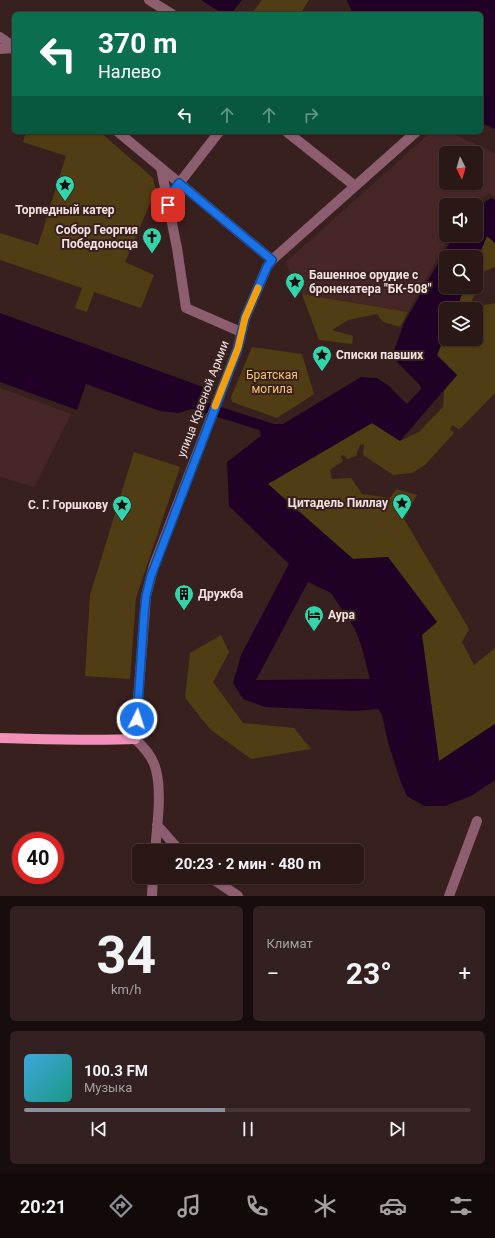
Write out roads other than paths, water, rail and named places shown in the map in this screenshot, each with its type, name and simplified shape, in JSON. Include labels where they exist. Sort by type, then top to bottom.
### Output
[{"type":"main road","points":[[0,738],[78,740],[135,739]]},
{"type":"street","points":[[149,0],[169,12]]},
{"type":"street","points":[[0,37],[12,46]]},
{"type":"street","points":[[0,49],[12,48]]},
{"type":"street","points":[[120,134],[272,260]]},
{"type":"street","points":[[167,199],[217,134]]},
{"type":"street","points":[[290,134],[355,186]]},
{"type":"street","name":"улица Красной Армии","points":[[135,739],[144,615],[149,581],[238,348],[245,318],[267,267],[272,260],[414,134]]},
{"type":"street","points":[[161,168],[177,248],[186,308],[241,332]]},
{"type":"street","points":[[135,739],[144,746],[156,770],[158,799],[156,844]]},
{"type":"street","points":[[449,896],[477,821]]},
{"type":"street","points":[[157,825],[174,844]]},
{"type":"street","points":[[152,896],[153,884]]},
{"type":"street","points":[[220,884],[238,896]]},
{"type":"place","name":"Торпедный катер","points":[[65,202]]},
{"type":"place","name":"Собор Георгия Победоносца","points":[[152,254]]},
{"type":"place","name":"Башенное орудие с бронекатера \"БК-508\"","points":[[295,299]]},
{"type":"place","name":"Списки павших","points":[[322,372]]},
{"type":"place","name":"Цитадель Пиллау","points":[[402,520]]},
{"type":"place","name":"С. Г. Горшкову","points":[[122,522]]},
{"type":"place","name":"Дружба","points":[[184,611]]},
{"type":"place","name":"Аура","points":[[314,632]]},
{"type":"park label","name":"Братская могила","points":[[272,382]]}]
